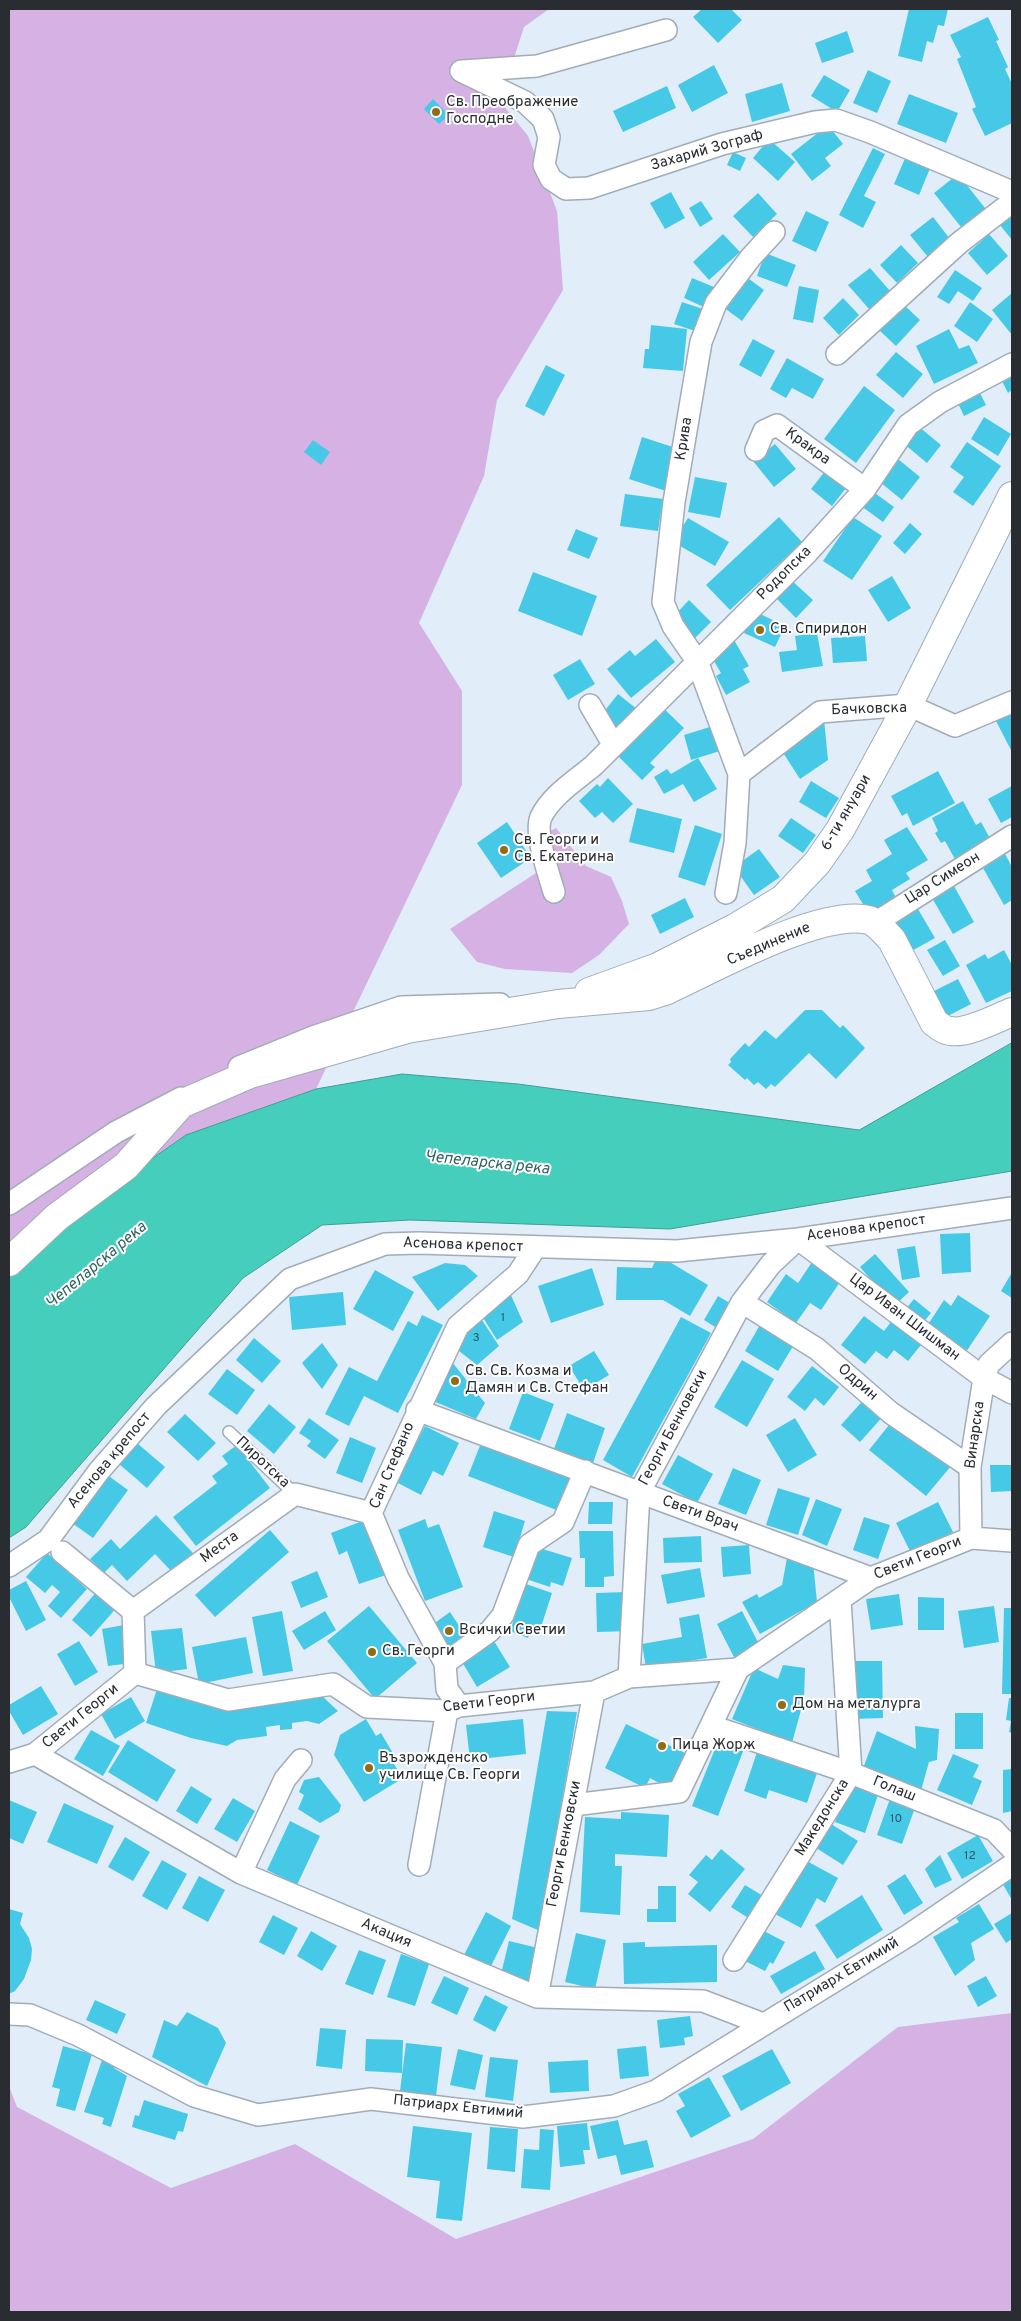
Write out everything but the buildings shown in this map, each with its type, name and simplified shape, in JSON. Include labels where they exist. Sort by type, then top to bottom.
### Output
[{"type":"main road","name":"6-ти януари","points":[[558,1004],[658,967],[735,928],[783,899],[817,863],[840,830],[908,705],[1012,496]]},
{"type":"main road","name":"Съединение","points":[[558,1004],[649,996],[673,988],[793,932],[839,921],[868,920],[875,923]]},
{"type":"main road","points":[[875,923],[892,940],[934,1022],[942,1028],[951,1032],[962,1031],[1012,1012]]},
{"type":"main road","points":[[9,1262],[57,1217],[126,1166],[181,1104],[250,1074],[407,1029],[558,1004]]},
{"type":"street","name":"Захарий Зограф","points":[[666,30],[538,66],[461,71],[525,102],[543,119],[549,137],[544,165],[551,179],[566,189],[589,188],[722,144],[815,122],[836,120],[870,132],[1012,192]]},
{"type":"street","points":[[837,354],[959,243],[1012,202]]},
{"type":"street","name":"Крива","points":[[697,661],[673,626],[663,602],[674,502],[701,342],[716,303],[751,257],[774,232]]},
{"type":"street","name":"Родопска","points":[[554,892],[541,849],[540,818],[559,794],[593,766],[807,553],[865,489],[908,425],[940,402],[1012,364]]},
{"type":"street","name":"Кракра","points":[[756,450],[764,431],[777,425],[865,489]]},
{"type":"street","points":[[697,661],[739,774],[735,843],[726,893]]},
{"type":"street","name":"Бачковска","points":[[739,774],[820,712],[908,705],[955,726],[1012,702]]},
{"type":"street","points":[[590,705],[613,744]]},
{"type":"street","name":"Цар Симеон","points":[[875,923],[1012,836]]},
{"type":"street","points":[[9,1204],[116,1132],[246,1064],[313,1037],[401,1007],[558,1004]]},
{"type":"street","name":"Асенова крепост","points":[[9,1566],[48,1540],[99,1471],[156,1406],[290,1279],[385,1244],[419,1243],[676,1251],[798,1239],[1012,1208]]},
{"type":"street","name":"Георги Бенковски","points":[[629,1677],[639,1493],[742,1302],[771,1264],[798,1239]]},
{"type":"street","name":"Цар Иван Шишман","points":[[798,1239],[984,1378],[1012,1392]]},
{"type":"street","name":"Сан Стефано","points":[[453,1708],[447,1689],[445,1663],[398,1578],[371,1513],[417,1410],[458,1326],[518,1274],[536,1248]]},
{"type":"street","name":"Одрин","points":[[742,1302],[817,1349],[891,1413],[970,1467]]},
{"type":"street","name":"Винарска","points":[[971,1538],[970,1467],[984,1378],[989,1364],[1012,1342]]},
{"type":"street","name":"Свети Врач","points":[[417,1410],[870,1578]]},
{"type":"street","points":[[445,1663],[490,1631],[503,1615],[529,1545],[563,1522],[584,1471]]},
{"type":"street","points":[[295,1494],[371,1513]]},
{"type":"street","name":"Места","points":[[133,1612],[295,1494]]},
{"type":"street","points":[[971,1538],[1012,1541]]},
{"type":"street","name":"Свети Георги","points":[[9,1762],[36,1754],[135,1674],[228,1700],[333,1684],[367,1707],[453,1708],[594,1692],[629,1677],[738,1669],[870,1578],[971,1538]]},
{"type":"street","points":[[62,1552],[133,1612],[135,1674]]},
{"type":"street","name":"Македонска","points":[[734,1960],[852,1773],[840,1600]]},
{"type":"street","points":[[572,1805],[679,1792],[738,1669]]},
{"type":"street","name":"Георги Бенковски","points":[[537,1997],[594,1692]]},
{"type":"street","points":[[419,1865],[453,1708]]},
{"type":"street","name":"Голаш","points":[[711,1726],[852,1773],[994,1830],[1012,1849]]},
{"type":"street","name":"Акация","points":[[36,1754],[241,1873],[537,1997],[703,2001],[763,2024]]},
{"type":"street","points":[[241,1873],[285,1779],[300,1760]]},
{"type":"street","name":"Патриарх Евтимий","points":[[9,2014],[30,2015],[78,2035],[194,2096],[258,2115],[371,2099],[523,2117],[614,2106],[656,2092],[909,1935],[1012,1865]]},
{"type":"lane","name":"Пиротска","points":[[229,1432],[295,1494]]},
{"type":"shaded area","points":[[9,9],[549,9],[524,27],[500,101],[528,136],[557,211],[563,290],[497,400],[484,476],[419,623],[462,691],[462,785],[316,1089],[186,1135],[57,1225],[9,1277]]},
{"type":"shaded area","points":[[556,828],[586,866],[611,877],[622,901],[629,924],[599,955],[572,973],[505,969],[477,962],[450,929],[536,873],[545,834]]},
{"type":"shaded area","points":[[1012,2013],[1012,2312],[9,2312],[9,2086],[17,2107],[171,2188],[295,2144],[456,2239],[753,2139],[898,2027]]},
{"type":"water","name":"Чепеларска река","points":[[1012,1043],[1012,1171],[670,1229],[410,1220],[322,1225],[243,1278],[26,1527],[9,1538],[9,1277],[57,1225],[186,1135],[316,1089],[402,1074],[518,1084],[859,1130]]},
{"type":"place","name":"Св. Преображение Господне","points":[[436,112]]},
{"type":"place","name":"Св. Спиридон","points":[[760,630]]},
{"type":"place","name":"Св. Георги и Св. Екатерина","points":[[504,850]]},
{"type":"place","name":"Св. Св. Козма и Дамян и Св. Стефан","points":[[455,1381]]},
{"type":"place","name":"Всички Светии","points":[[449,1631]]},
{"type":"place","name":"Св. Георги","points":[[372,1652]]},
{"type":"place","name":"Дом на металурга","points":[[782,1705]]},
{"type":"place","name":"Пица Жорж","points":[[662,1746]]},
{"type":"place","name":"Възрожденско училище Св. Георги","points":[[369,1768]]}]
